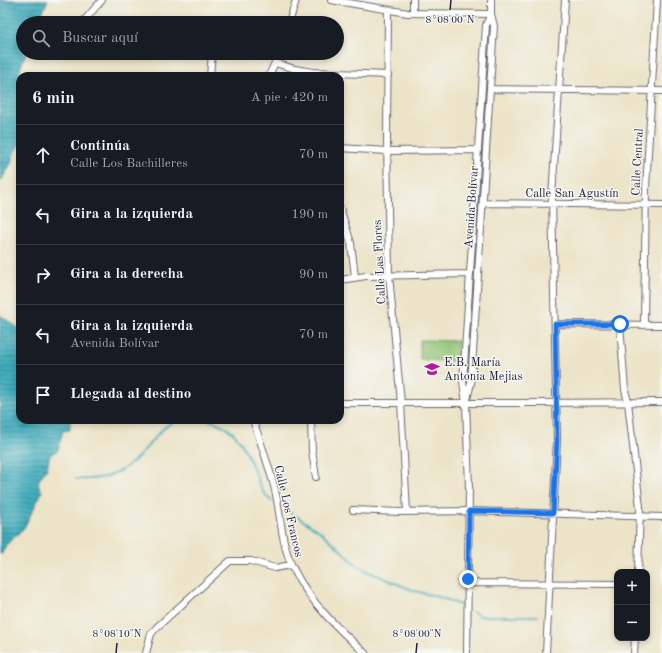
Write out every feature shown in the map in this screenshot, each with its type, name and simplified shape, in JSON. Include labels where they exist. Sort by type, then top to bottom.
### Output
[{"type":"street","points":[[88,16],[102,0]]},
{"type":"street","points":[[291,16],[296,0]]},
{"type":"street","points":[[331,0],[370,3],[388,10],[413,13],[490,14]]},
{"type":"street","points":[[413,0],[413,13]]},
{"type":"street","name":"Avenida Bolívar","points":[[467,653],[469,511],[466,403],[463,382],[486,25],[490,14],[492,0]]},
{"type":"street","points":[[546,653],[556,472],[555,324],[552,204],[565,0]]},
{"type":"street","name":"Calle Central","points":[[644,325],[646,204],[651,91],[658,0]]},
{"type":"street","name":"Calle Las Flores","points":[[388,10],[388,275],[402,403],[407,512]]},
{"type":"street","name":"Avenida Bolívar","points":[[466,403],[471,383],[494,26],[490,14]]},
{"type":"street","points":[[210,72],[211,60]]},
{"type":"street","points":[[271,72],[276,60]]},
{"type":"street","points":[[275,63],[295,69],[313,72]]},
{"type":"street","points":[[344,73],[388,75]]},
{"type":"street","points":[[490,89],[662,91]]},
{"type":"street","points":[[344,148],[387,151],[478,150]]},
{"type":"street","name":"Calle San Agustín","points":[[483,203],[662,205]]},
{"type":"street","points":[[344,221],[351,243],[355,277]]},
{"type":"street","points":[[344,279],[388,275],[470,274]]},
{"type":"street","points":[[555,324],[662,325]]},
{"type":"street","points":[[620,324],[625,390],[628,402],[639,495],[640,516],[638,569]]},
{"type":"street","points":[[344,403],[662,402]]},
{"type":"street","name":"Calle Los Francos","points":[[254,424],[274,490],[281,527],[291,565],[299,580],[319,607],[338,628],[365,653]]},
{"type":"street","points":[[311,424],[312,450],[316,476]]},
{"type":"street","points":[[353,510],[407,512],[469,511],[662,516]]},
{"type":"street","points":[[146,653],[151,634],[157,627],[230,560],[251,561],[275,568],[291,565]]},
{"type":"street","points":[[468,583],[614,584]]},
{"type":"street","points":[[634,653],[635,641]]},
{"type":"green space","points":[[420,340],[458,341],[457,361],[420,360]]},
{"type":"water","points":[[0,0],[48,0],[41,16],[16,16],[16,60],[23,60],[20,72],[16,72],[16,149],[11,164],[0,182]]},
{"type":"water","points":[[0,315],[16,326],[16,424],[70,424],[70,430],[63,431],[58,450],[50,455],[47,468],[39,481],[42,492],[24,528],[6,545],[2,554],[0,554]]},
{"type":"waterway","points":[[76,479],[98,478],[116,473],[140,455],[157,435],[169,424]]},
{"type":"waterway","points":[[220,424],[236,436],[241,443],[246,451],[263,492],[272,501]]},
{"type":"waterway","points":[[285,509],[321,532],[357,565],[365,570],[412,590],[445,599],[462,606]]},
{"type":"waterway","points":[[473,612],[480,616],[538,616]]},
{"type":"place","name":"E.B. María Antonia Mejias","points":[[432,369]]},
{"type":"route","points":[[468,579],[469,511],[553,513],[557,440],[555,324],[620,324]]}]
